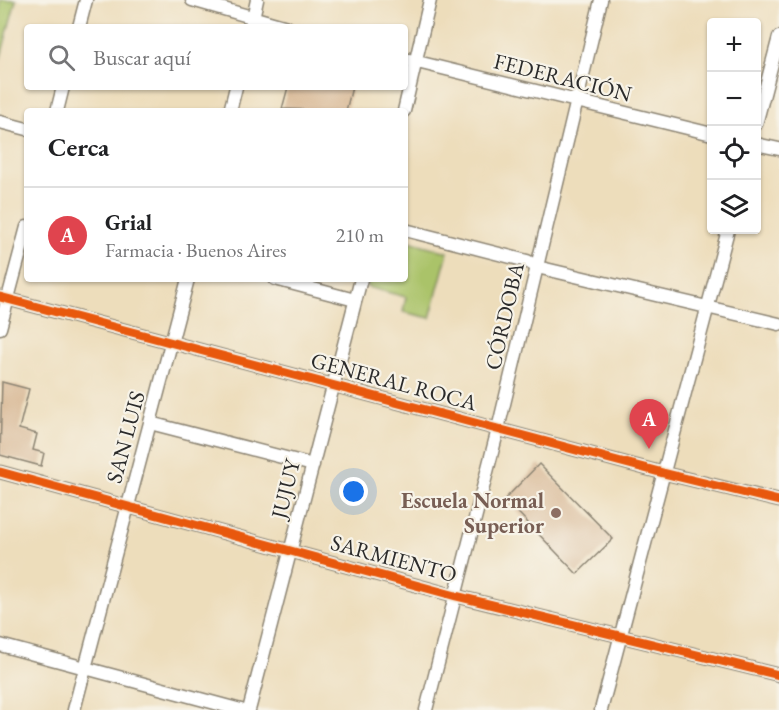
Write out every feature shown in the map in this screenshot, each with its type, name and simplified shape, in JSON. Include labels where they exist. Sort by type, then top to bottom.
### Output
[{"type":"street","points":[[80,24],[86,0]]},
{"type":"street","points":[[192,0],[252,22],[258,0]]},
{"type":"street","points":[[408,77],[410,60],[430,0]]},
{"type":"street","name":"CÓRDOBA","points":[[426,710],[498,429],[534,262],[601,0]]},
{"type":"street","points":[[761,105],[779,37]]},
{"type":"street","name":"FEDERACIÓN","points":[[410,60],[707,133]]},
{"type":"street","points":[[58,108],[62,90]]},
{"type":"street","points":[[231,108],[235,90]]},
{"type":"street","points":[[404,108],[406,90]]},
{"type":"street","points":[[0,122],[24,128]]},
{"type":"street","points":[[761,145],[779,149]]},
{"type":"street","points":[[408,231],[708,303],[779,316]]},
{"type":"street","points":[[600,710],[727,234]]},
{"type":"street","points":[[0,328],[4,298],[24,236]]},
{"type":"street","name":"SAN LUIS","points":[[74,710],[187,282]]},
{"type":"street","points":[[286,282],[355,300]]},
{"type":"street","name":"JUJUY","points":[[249,710],[360,282]]},
{"type":"street","name":"GENERAL ROCA","points":[[4,298],[663,473],[779,501]]},
{"type":"street","points":[[708,303],[779,324]]},
{"type":"street","points":[[150,423],[313,465]]},
{"type":"street","name":"SARMIENTO","points":[[0,472],[456,596],[779,675]]},
{"type":"street","points":[[0,645],[241,710]]},
{"type":"green space","points":[[0,0],[16,0],[0,60]]},
{"type":"green space","points":[[408,241],[448,252],[430,318],[403,312],[406,297],[367,287],[368,282],[408,282]]},
{"type":"building","points":[[287,90],[351,90],[347,108],[282,108]]},
{"type":"building","points":[[2,382],[29,389],[19,429],[37,434],[33,450],[44,453],[41,466],[0,455]]},
{"type":"building","points":[[539,464],[613,539],[577,574],[505,499]]},
{"type":"cycle path","points":[[0,297],[663,473],[779,501]]},
{"type":"cycle path","points":[[0,472],[456,596],[779,675]]},
{"type":"place","name":"Grial","points":[[649,449]]},
{"type":"place","name":"Escuela Normal Superior","points":[[556,513]]}]
